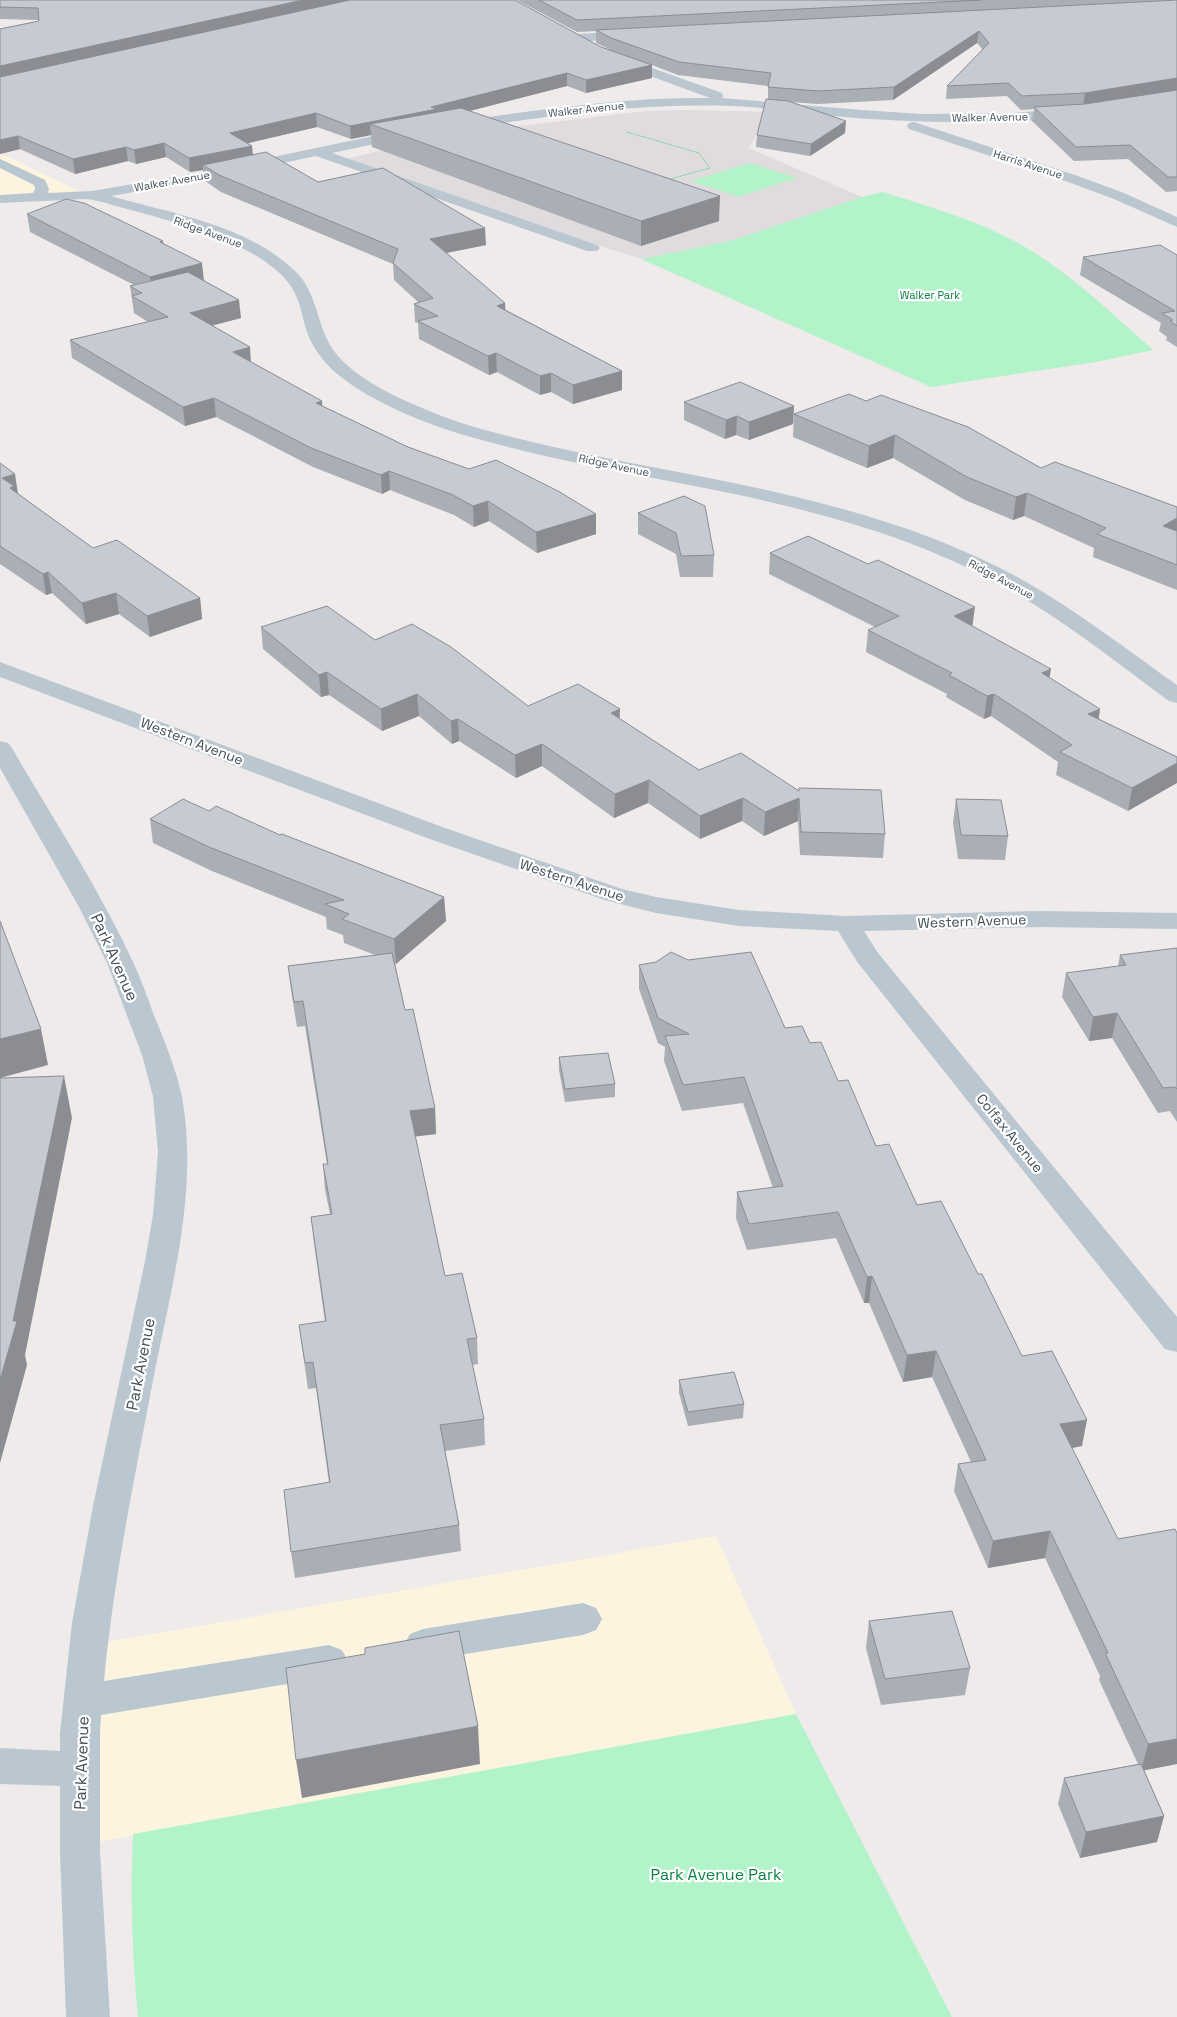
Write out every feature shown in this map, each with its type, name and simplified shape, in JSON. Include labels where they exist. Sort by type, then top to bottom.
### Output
[{"type":"street","points":[[645,35],[572,36],[602,53],[732,102]]},
{"type":"street","name":"Walker Avenue","points":[[443,128],[620,106],[696,101],[732,102],[874,115],[984,118],[1083,112]]},
{"type":"street","name":"Harris Avenue","points":[[874,115],[920,128],[1073,179],[1126,199],[1177,223]]},
{"type":"street","name":"Walker Avenue","points":[[0,199],[92,195],[197,177],[417,132]]},
{"type":"street","points":[[317,152],[592,248]]},
{"type":"street","points":[[0,163],[40,183],[42,189],[38,198]]},
{"type":"street","name":"Ridge Avenue","points":[[92,195],[225,236],[251,248],[274,262],[291,276],[303,292],[320,343],[329,355],[360,382],[382,396],[422,415],[469,432],[562,454],[757,495],[866,522],[938,548],[1033,595],[1071,619],[1177,696]]},
{"type":"street","name":"Western Avenue","points":[[0,669],[436,833],[614,895],[656,905],[739,918],[846,924],[1040,919],[1177,921]]},
{"type":"street","name":"Park Avenue","points":[[0,748],[92,907],[120,963],[156,1055],[167,1096],[173,1152],[168,1215],[161,1261],[111,1506],[90,1623],[80,1733],[80,1852],[88,2017]]},
{"type":"street","name":"Colfax Avenue","points":[[846,924],[867,957],[1177,1340]]},
{"type":"street","points":[[84,1701],[583,1619]]},
{"type":"street","points":[[0,1766],[80,1769]]},
{"type":"path","points":[[626,132],[649,137],[699,153],[710,168],[662,181]]},
{"type":"shaded area","points":[[646,111],[769,112],[749,148],[862,197],[730,241],[641,259],[336,161],[428,140],[511,127]]},
{"type":"shaded area","points":[[0,153],[83,193],[0,197]]},
{"type":"shaded area","points":[[716,1536],[796,1714],[87,1844],[101,1643]]},
{"type":"green space","points":[[750,163],[797,178],[738,197],[691,181]]},
{"type":"green space","name":"Walker Park","points":[[883,192],[978,224],[1032,251],[1079,285],[1153,350],[1096,362],[931,387],[641,259],[730,241],[862,197]]},
{"type":"green space","name":"Park Avenue Park","points":[[796,1714],[952,2017],[138,2017],[132,1926],[133,1834]]},
{"type":"building","points":[[0,0],[303,0],[0,66],[0,29],[39,21],[38,8],[0,7]]},
{"type":"building","points":[[350,0],[515,0],[601,47],[652,65],[586,80],[567,73],[431,107],[437,109],[350,126],[316,113],[230,133],[252,146],[189,158],[164,143],[134,150],[126,147],[73,159],[18,136],[0,140],[0,77]]},
{"type":"building","points":[[539,0],[981,0],[577,20]]},
{"type":"building","points":[[1177,0],[1177,78],[1085,93],[1022,96],[1008,83],[947,86],[989,43],[979,31],[894,87],[818,91],[768,87],[771,73],[679,62],[611,38],[596,30]]},
{"type":"building","points":[[1177,90],[1177,177],[1168,177],[1130,145],[1076,147],[1034,107],[1085,104]]},
{"type":"building","points":[[766,99],[788,101],[846,121],[811,144],[757,135]]},
{"type":"building","points":[[461,108],[720,196],[641,221],[370,124]]},
{"type":"building","points":[[266,152],[318,182],[383,168],[485,228],[430,239],[505,303],[497,306],[622,371],[573,385],[551,373],[540,376],[496,353],[488,356],[418,321],[438,316],[414,304],[433,298],[393,263],[398,249],[219,175],[203,165]]},
{"type":"building","points":[[66,199],[84,203],[163,241],[160,242],[202,263],[150,277],[27,214]]},
{"type":"building","points":[[1160,245],[1177,255],[1177,326],[1170,321],[1173,320],[1162,313],[1175,311],[1083,257]]},
{"type":"building","points":[[188,272],[239,300],[190,313],[250,347],[233,352],[322,401],[316,403],[408,447],[469,469],[496,460],[558,491],[596,514],[536,532],[488,501],[473,506],[453,495],[389,471],[381,475],[311,448],[214,398],[183,407],[70,340],[168,317],[132,296],[142,293],[130,286]]},
{"type":"building","points":[[740,382],[794,406],[749,422],[737,416],[726,420],[684,402]]},
{"type":"building","points":[[849,394],[866,401],[881,395],[968,427],[1041,468],[1055,462],[1177,507],[1177,518],[1163,526],[1177,531],[1177,565],[1097,534],[1106,528],[1027,493],[1016,497],[967,477],[895,435],[869,446],[794,414]]},
{"type":"building","points":[[0,463],[15,474],[2,478],[14,486],[10,488],[93,548],[117,540],[200,598],[147,616],[116,593],[82,603],[48,572],[43,574],[0,546]]},
{"type":"building","points":[[684,496],[705,506],[714,555],[681,556],[676,533],[638,513]]},
{"type":"building","points":[[808,536],[868,564],[878,560],[975,607],[954,616],[1051,669],[1042,673],[1100,709],[1088,714],[1177,757],[1177,763],[1132,788],[1060,752],[1072,745],[994,694],[987,696],[949,675],[952,673],[868,630],[899,616],[770,553]]},
{"type":"building","points":[[327,606],[375,640],[412,624],[451,647],[528,706],[578,684],[620,709],[611,713],[699,770],[741,753],[799,791],[799,788],[881,790],[885,834],[801,832],[799,798],[765,812],[743,798],[700,816],[649,780],[615,794],[542,744],[515,755],[458,719],[451,721],[417,694],[381,709],[327,672],[319,675],[261,627]]},
{"type":"building","points":[[183,799],[209,811],[216,806],[280,835],[282,834],[444,897],[394,939],[342,919],[349,914],[325,904],[344,900],[209,847],[150,819]]},
{"type":"building","points":[[956,799],[1001,800],[1008,836],[961,835]]},
{"type":"building","points":[[0,921],[41,1029],[0,1039]]},
{"type":"building","points":[[1177,948],[1177,1089],[1175,1087],[1163,1088],[1117,1013],[1093,1017],[1066,973],[1126,965],[1120,955]]},
{"type":"building","points":[[671,952],[688,960],[751,952],[785,1028],[802,1026],[810,1043],[821,1042],[838,1081],[848,1080],[876,1146],[889,1144],[917,1205],[941,1201],[978,1274],[982,1274],[1022,1356],[1052,1351],[1087,1420],[1060,1424],[1118,1539],[1175,1529],[1177,1533],[1177,1739],[1148,1744],[1105,1653],[1108,1653],[1050,1531],[993,1541],[958,1464],[986,1460],[936,1351],[907,1355],[872,1276],[867,1277],[838,1212],[749,1224],[737,1192],[783,1186],[744,1077],[683,1085],[665,1036],[689,1034],[658,1018],[639,965],[656,962]]},
{"type":"building","points":[[392,953],[405,1010],[413,1009],[435,1108],[410,1111],[445,1276],[462,1273],[477,1338],[467,1339],[484,1419],[440,1425],[459,1525],[291,1552],[284,1490],[330,1482],[313,1362],[305,1363],[299,1325],[326,1321],[311,1217],[332,1214],[323,1164],[328,1164],[303,1001],[294,1002],[288,966]]},
{"type":"building","points":[[608,1053],[615,1084],[565,1089],[559,1057]]},
{"type":"building","points":[[64,1076],[13,1321],[17,1321],[0,1380],[0,1078]]},
{"type":"building","points":[[734,1372],[744,1404],[688,1412],[679,1380]]},
{"type":"building","points":[[952,1611],[970,1668],[885,1679],[869,1621]]},
{"type":"building","points":[[459,1631],[478,1726],[296,1760],[286,1668],[365,1654],[365,1648]]},
{"type":"building","points":[[1141,1764],[1164,1816],[1086,1832],[1064,1778]]}]
